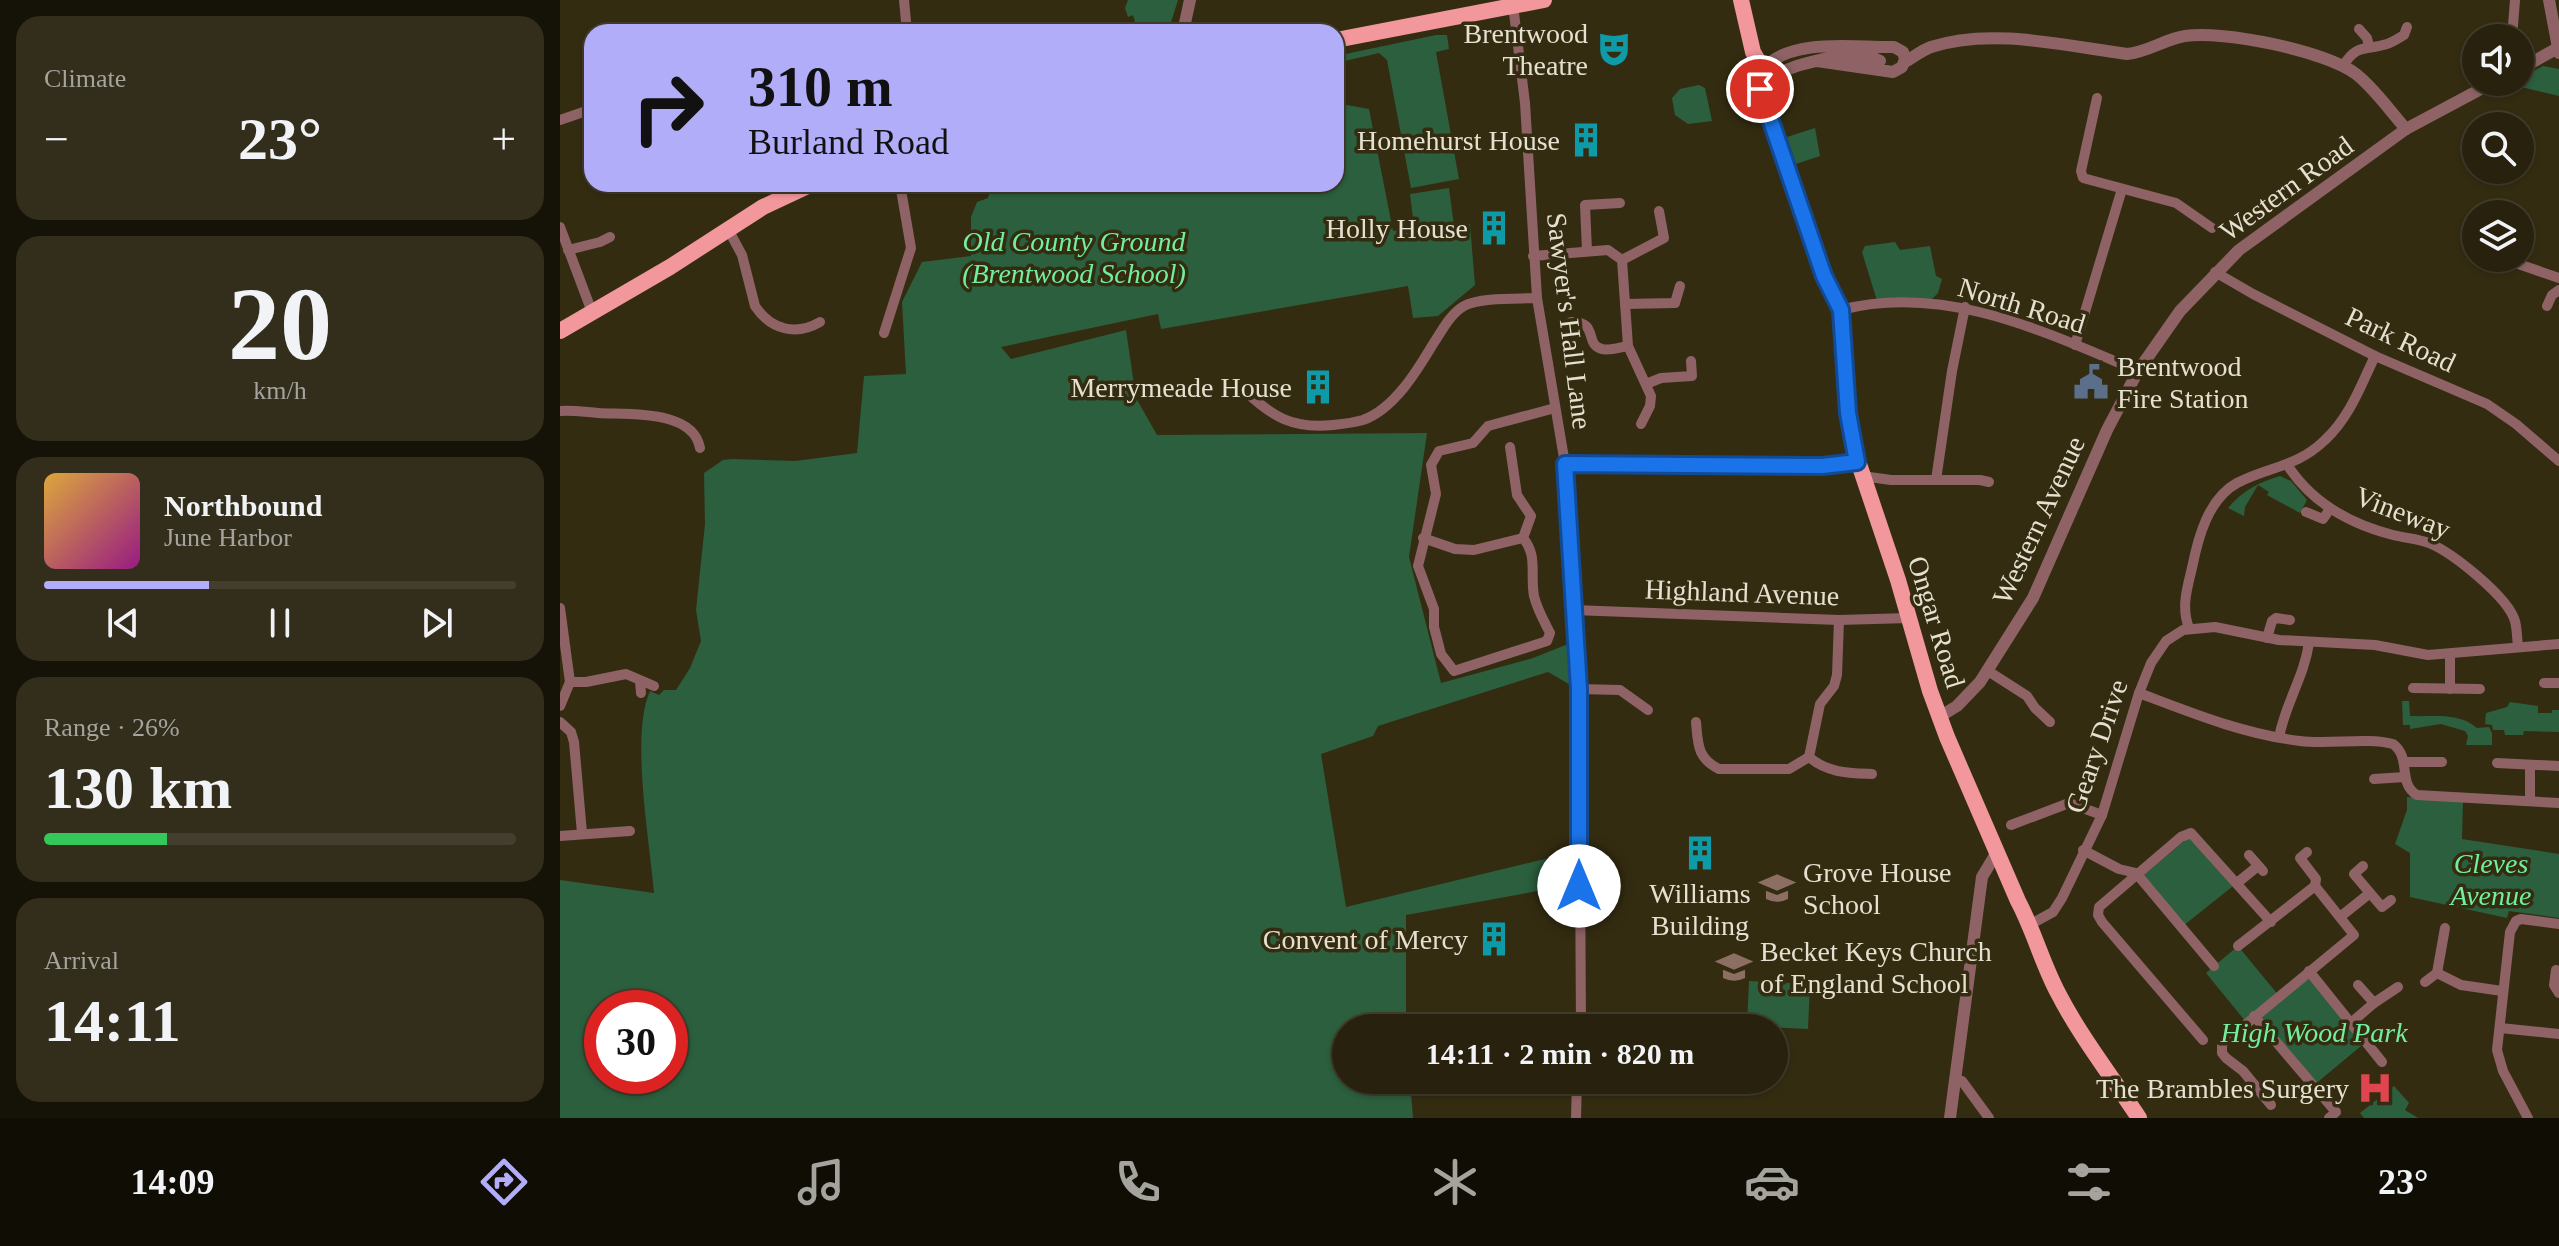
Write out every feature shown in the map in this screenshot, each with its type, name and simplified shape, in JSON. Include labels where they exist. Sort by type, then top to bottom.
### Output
[{"type":"main road","points":[[1344,38],[1544,0]]},
{"type":"main road","name":"Ongar Road","points":[[1744,3],[1753,52],[1764,68],[1758,82],[1824,276],[1841,310],[1848,413],[1860,469],[1894,566],[1939,717],[2031,924],[2043,962],[2059,995],[2139,1118]]},
{"type":"main road","points":[[560,331],[670,267],[763,207],[795,192]]},
{"type":"street","points":[[904,0],[906,24]]},
{"type":"street","points":[[1187,24],[1190,0]]},
{"type":"street","points":[[2513,24],[2515,0]]},
{"type":"street","points":[[2534,62],[2558,51],[2551,4]]},
{"type":"street","name":"Sawyer's Hall Lane","points":[[1513,5],[1525,103],[1537,298],[1565,464],[1579,689],[1581,1014]]},
{"type":"street","points":[[2343,66],[2355,51],[2388,44],[2404,35],[2407,27]]},
{"type":"street","points":[[2359,29],[2369,46]]},
{"type":"street","points":[[1946,43],[1929,48],[1905,62],[1897,71],[1873,57],[1857,56],[1817,61],[1777,73],[1764,68],[1773,59],[1814,48],[1891,47],[1946,43],[2017,39],[2127,54],[2138,53],[2165,41],[2201,34],[2311,53],[2343,66],[2366,84],[2406,129]]},
{"type":"street","points":[[1891,47],[1903,52],[1905,62]]},
{"type":"street","points":[[1883,65],[1882,53],[1891,47]]},
{"type":"street","name":"Western Road","points":[[2138,371],[2180,311],[2239,250],[2406,129],[2468,96]]},
{"type":"street","points":[[2097,98],[2080,175],[2179,204],[2212,228]]},
{"type":"street","points":[[560,120],[584,112]]},
{"type":"street","points":[[2075,345],[2122,189]]},
{"type":"street","points":[[884,333],[911,248],[901,192]]},
{"type":"street","points":[[1587,251],[1585,205],[1620,203]]},
{"type":"street","points":[[1622,260],[1664,238],[1659,211]]},
{"type":"street","points":[[728,229],[742,255],[759,312],[775,324],[791,330],[807,330],[820,322]]},
{"type":"street","points":[[560,230],[592,312]]},
{"type":"street","points":[[568,250],[610,237]]},
{"type":"street","points":[[1533,256],[1608,250],[1622,260]]},
{"type":"street","points":[[1622,260],[1628,346],[1651,396],[1650,406],[1641,424]]},
{"type":"street","points":[[2534,269],[2559,278]]},
{"type":"street","name":"Park Road","points":[[2215,272],[2375,356],[2494,408],[2559,461]]},
{"type":"street","points":[[1625,304],[1675,303],[1680,286]]},
{"type":"street","points":[[2547,306],[2552,295],[2559,290]]},
{"type":"street","points":[[1245,391],[1268,413],[1290,422],[1323,426],[1363,420],[1384,406],[1409,380],[1447,321],[1464,306],[1476,302],[1537,298]]},
{"type":"street","name":"North Road","points":[[1841,310],[1897,302],[1965,307],[2075,345],[2138,371]]},
{"type":"street","points":[[1936,480],[1965,307]]},
{"type":"street","points":[[1571,322],[1585,324],[1598,348],[1628,346]]},
{"type":"street","points":[[2375,356],[2344,419],[2314,450],[2288,466],[2237,483],[2226,491],[2200,535],[2184,606],[2189,628],[2215,627],[2309,643],[2367,644],[2428,655],[2559,644]]},
{"type":"street","points":[[1646,384],[1661,378],[1692,376],[1691,361]]},
{"type":"street","name":"Western Avenue","points":[[1939,717],[1962,702],[1988,671],[2038,588],[2093,459],[2138,371]]},
{"type":"street","points":[[1523,538],[1530,546],[1533,558],[1533,594],[1550,633],[1547,641],[1454,671],[1441,654],[1434,627],[1434,609],[1418,566],[1436,494],[1431,465],[1439,451],[1473,443],[1488,426],[1555,408]]},
{"type":"street","points":[[560,411],[659,416],[681,425],[699,439],[700,448]]},
{"type":"street","points":[[1510,447],[1517,495],[1531,516],[1523,538]]},
{"type":"street","points":[[1565,464],[1822,466],[1860,469],[1891,480],[1989,482]]},
{"type":"street","name":"Vineway","points":[[2288,466],[2306,491],[2330,509],[2371,529],[2430,544],[2453,557],[2503,602],[2515,621],[2518,646]]},
{"type":"street","points":[[2306,512],[2323,519],[2330,509]]},
{"type":"street","points":[[1423,538],[1455,549],[1474,550],[1523,538]]},
{"type":"street","points":[[560,608],[570,682],[560,706]]},
{"type":"street","name":"Highland Avenue","points":[[1573,610],[1839,620],[1909,618]]},
{"type":"street","points":[[2267,638],[2272,621],[2276,618],[2290,620]]},
{"type":"street","points":[[1696,722],[1700,754],[1719,769],[1789,769],[1809,757],[1820,704],[1834,686],[1837,675],[1839,620]]},
{"type":"street","name":"Geary Drive","points":[[2031,924],[2057,907],[2102,815],[2139,693],[2158,650],[2173,635],[2189,628]]},
{"type":"street","points":[[2279,737],[2285,709],[2305,666],[2309,643]]},
{"type":"street","points":[[2450,654],[2450,689]]},
{"type":"street","points":[[1988,671],[2027,696],[2050,722]]},
{"type":"street","points":[[570,682],[626,674],[654,686]]},
{"type":"street","points":[[640,681],[641,693]]},
{"type":"street","points":[[2544,683],[2559,683]]},
{"type":"street","points":[[2413,688],[2480,689]]},
{"type":"street","points":[[1579,689],[1620,690],[1648,710]]},
{"type":"street","points":[[2139,693],[2229,727],[2316,742],[2368,737],[2393,744],[2406,762],[2405,777],[2410,790],[2417,795],[2559,803]]},
{"type":"street","points":[[560,722],[571,732],[574,742],[582,833]]},
{"type":"street","points":[[1809,757],[1827,769],[1872,774]]},
{"type":"street","points":[[2406,762],[2442,762]]},
{"type":"street","points":[[2497,763],[2559,766]]},
{"type":"street","points":[[2530,765],[2530,801]]},
{"type":"street","points":[[2374,779],[2405,777]]},
{"type":"street","points":[[2011,825],[2069,803],[2102,815]]},
{"type":"street","points":[[560,836],[630,831]]},
{"type":"street","points":[[2203,1040],[2099,918],[2102,903],[2181,837],[2191,833],[2271,922]]},
{"type":"street","points":[[2083,850],[2119,869],[2136,873],[2214,966]]},
{"type":"street","points":[[1950,1118],[1982,877],[1997,852]]},
{"type":"street","points":[[2238,946],[2315,886],[2316,879],[2300,858],[2307,852]]},
{"type":"street","points":[[2237,883],[2260,868],[2249,855]]},
{"type":"street","points":[[2363,866],[2354,874],[2382,907],[2391,900]]},
{"type":"street","points":[[2271,1105],[2243,1071],[2232,1066],[2222,1053],[2222,1044],[2354,935],[2315,886]]},
{"type":"street","points":[[2340,917],[2370,893]]},
{"type":"street","points":[[2528,1118],[2501,1065],[2496,1044],[2510,932],[2516,921],[2521,919],[2559,924]]},
{"type":"street","points":[[2425,982],[2437,973],[2445,928]]},
{"type":"street","points":[[2556,970],[2554,985],[2559,993]]},
{"type":"street","points":[[2309,971],[2382,1062]]},
{"type":"street","points":[[2437,973],[2461,985],[2502,991]]},
{"type":"street","points":[[2358,985],[2374,1003]]},
{"type":"street","points":[[2352,1022],[2398,987]]},
{"type":"street","points":[[2254,1016],[2336,1112],[2329,1118]]},
{"type":"street","points":[[2500,1028],[2559,1034]]},
{"type":"street","points":[[1956,1079],[1962,1081],[1989,1118]]},
{"type":"street","points":[[1576,1118],[1577,1094]]},
{"type":"green space","points":[[1128,0],[1178,0],[1170,24],[1136,24],[1133,15],[1128,17],[1125,8]]},
{"type":"green space","points":[[1447,35],[1449,49],[1436,52],[1459,179],[1411,188],[1387,60],[1379,53],[1344,61],[1344,54]]},
{"type":"green space","points":[[2543,66],[2559,69],[2559,96],[2534,90],[2534,71]]},
{"type":"green space","points":[[1699,85],[1705,88],[1712,121],[1688,124],[1675,115],[1672,98],[1680,89]]},
{"type":"green space","name":"Old County Ground (Brentwood School)","points":[[1344,105],[1369,109],[1393,231],[1414,227],[1410,194],[1449,188],[1454,226],[1470,224],[1475,285],[1438,316],[1413,318],[1408,286],[1161,329],[1158,314],[1001,347],[1011,359],[1126,330],[1136,398],[1157,435],[1427,433],[1409,557],[1441,683],[1533,658],[1568,644],[1574,687],[1548,672],[1378,726],[1373,736],[1321,754],[1346,907],[1570,853],[1571,885],[1406,915],[1406,1014],[1332,1014],[1332,1094],[1411,1094],[1413,1118],[560,1118],[560,880],[654,893],[641,761],[644,710],[650,691],[659,695],[664,690],[676,690],[690,668],[701,641],[696,610],[705,524],[704,473],[723,460],[795,461],[857,453],[864,376],[906,374],[902,302],[922,262],[971,256],[971,217],[977,202],[988,198],[990,192],[1344,192]]},
{"type":"green space","points":[[1815,128],[1820,156],[1796,164],[1787,137]]},
{"type":"green space","points":[[1895,242],[1900,250],[1930,246],[1936,276],[1942,279],[1938,293],[1929,302],[1878,304],[1862,252],[1865,246]]},
{"type":"green space","points":[[2280,476],[2291,481],[2307,500],[2300,513],[2267,495],[2269,492],[2258,485],[2245,507],[2244,516],[2228,508],[2251,488],[2265,481]]},
{"type":"green space","points":[[2402,701],[2409,701],[2410,716],[2454,717],[2477,728],[2489,727],[2492,745],[2466,745],[2468,736],[2465,731],[2441,724],[2410,729],[2410,725],[2403,725]]},
{"type":"green space","points":[[2510,702],[2538,706],[2538,713],[2559,710],[2559,732],[2524,731],[2523,735],[2505,735],[2504,730],[2493,730],[2492,725],[2485,724],[2486,713],[2507,707]]},
{"type":"green space","name":"Cleves Avenue","points":[[2407,797],[2463,801],[2462,839],[2559,854],[2559,918],[2509,911],[2507,918],[2410,897],[2410,853],[2395,844],[2407,810]]},
{"type":"green space","points":[[2188,838],[2193,838],[2233,886],[2183,926],[2144,875]]},
{"type":"green space","name":"High Wood Park","points":[[2238,946],[2279,996],[2309,971],[2367,1041],[2313,1086],[2255,1016],[2246,1022],[2206,973]]},
{"type":"green space","points":[[1749,981],[1810,984],[1808,1029],[1788,1028],[1788,1014],[1748,1014]]},
{"type":"green space","points":[[2394,1086],[2409,1103],[2405,1110],[2418,1118],[2364,1118],[2360,1113]]},
{"type":"place","name":"Brentwood Theatre","points":[[1614,49]]},
{"type":"place","name":"Homehurst House","points":[[1586,140]]},
{"type":"place","name":"Holly House","points":[[1494,228]]},
{"type":"place","name":"Brentwood Fire Station","points":[[2091,382]]},
{"type":"place","name":"Merrymeade House","points":[[1318,387]]},
{"type":"place","name":"Williams Building","points":[[1700,853]]},
{"type":"place","name":"Grove House School","points":[[1777,888]]},
{"type":"place","name":"Convent of Mercy","points":[[1494,939]]},
{"type":"place","name":"Becket Keys Church of England School","points":[[1734,967]]},
{"type":"place","name":"The Brambles Surgery","points":[[2375,1088]]},
{"type":"route","points":[[1579,886],[1579,689],[1565,464],[1822,466],[1857,462],[1848,413],[1841,310],[1828,287],[1760,89]]}]
